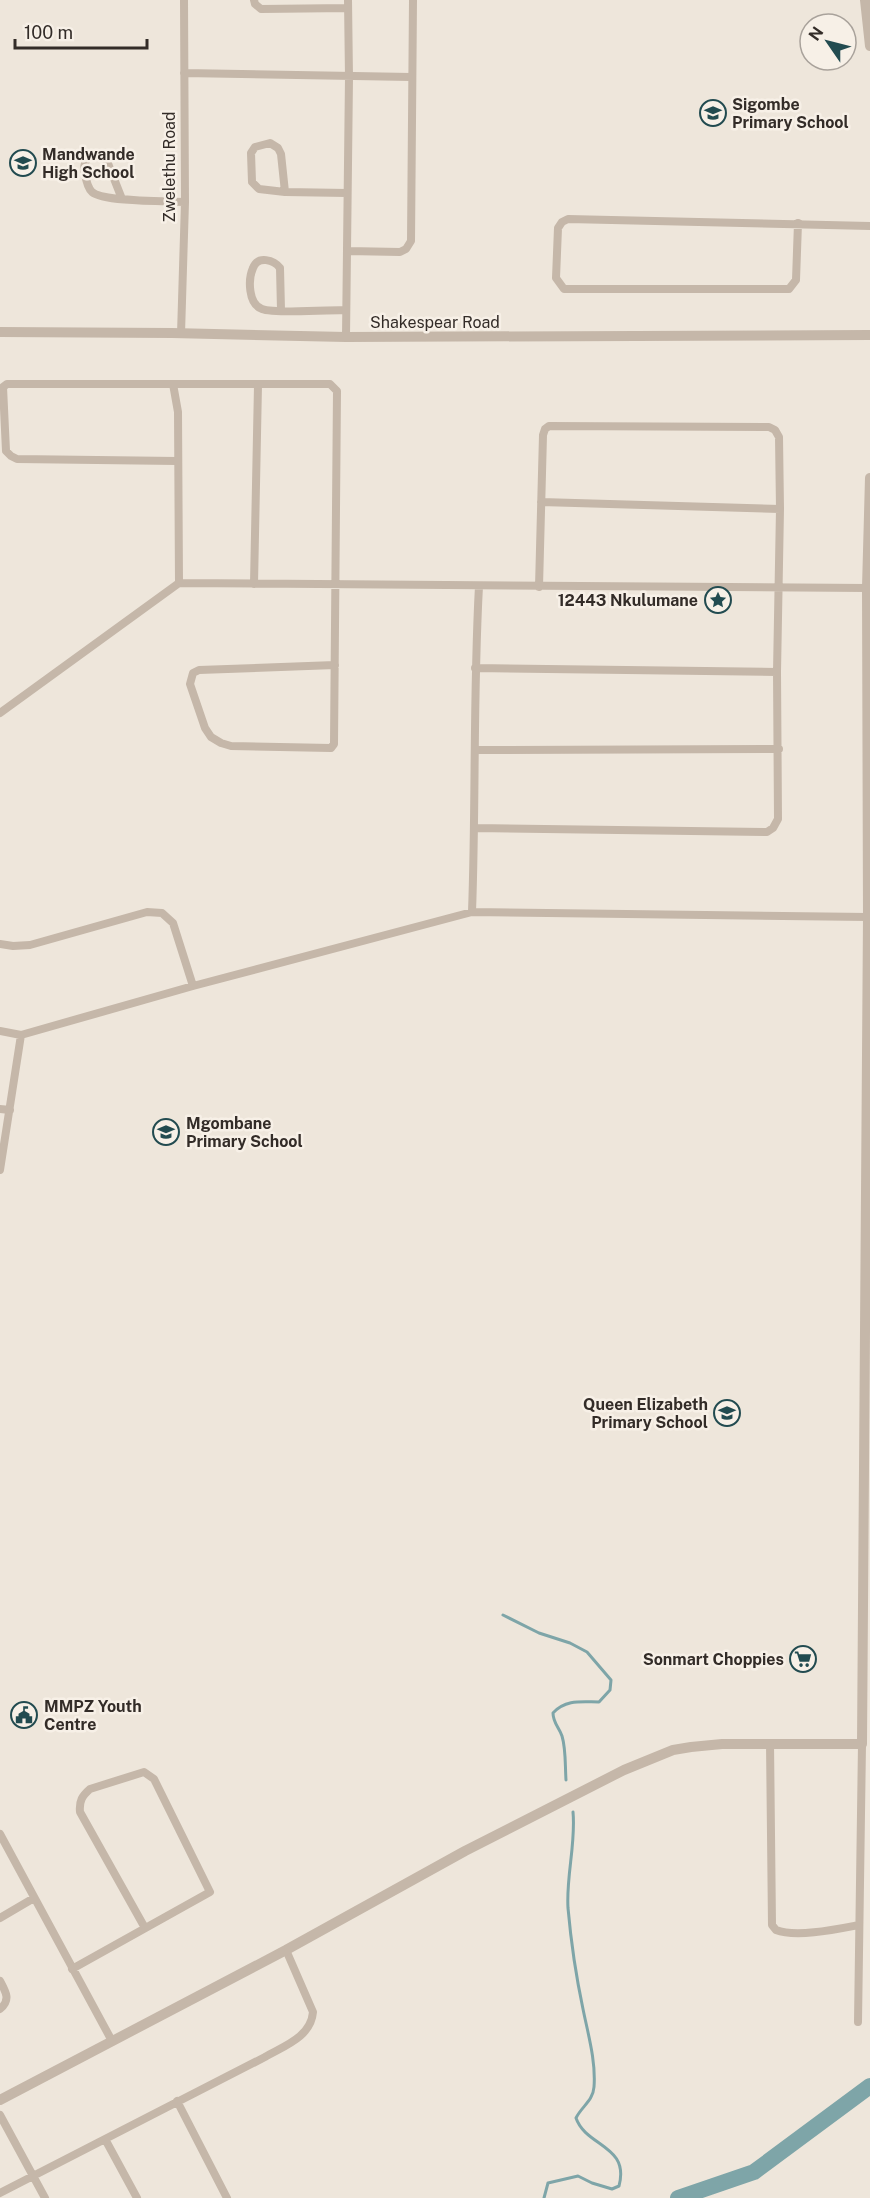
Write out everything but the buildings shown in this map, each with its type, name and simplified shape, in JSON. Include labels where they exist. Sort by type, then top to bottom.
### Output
[{"type":"street","name":"Zwelethu Road","points":[[181,334],[185,202],[184,0]]},
{"type":"street","points":[[255,0],[255,4],[261,9],[285,4],[348,4],[346,337]]},
{"type":"street","points":[[348,251],[400,252],[406,249],[411,241],[413,0]]},
{"type":"street","points":[[865,0],[870,46]]},
{"type":"street","points":[[184,73],[411,77]]},
{"type":"street","points":[[285,192],[281,154],[278,148],[270,143],[255,147],[251,153],[252,182],[259,189],[285,192],[347,193]]},
{"type":"street","points":[[122,199],[107,161],[100,153],[92,154],[84,166],[90,190],[99,196],[122,199],[185,202]]},
{"type":"street","points":[[798,223],[796,280],[789,289],[564,289],[558,284],[556,278],[558,228],[567,219],[798,223],[870,226]]},
{"type":"street","points":[[281,310],[280,268],[276,263],[268,260],[260,261],[253,268],[250,297],[255,306],[263,310],[281,310],[346,310]]},
{"type":"street","name":"Shakespear Road","points":[[0,332],[346,337],[870,335]]},
{"type":"street","points":[[177,461],[16,459],[6,451],[2,390],[7,384],[330,384],[337,391],[335,741],[331,748],[231,746],[221,743],[211,737],[205,728],[190,684],[193,673],[199,670],[335,665]]},
{"type":"street","points":[[173,384],[178,412],[179,583]]},
{"type":"street","points":[[254,584],[258,385]]},
{"type":"street","points":[[475,828],[767,832],[773,828],[778,819],[777,672],[780,509],[779,436],[775,430],[768,427],[549,426],[543,435],[538,587]]},
{"type":"street","points":[[858,2022],[866,1581],[869,709],[867,588],[870,478]]},
{"type":"street","points":[[541,502],[780,509]]},
{"type":"street","points":[[0,713],[179,583],[867,588]]},
{"type":"street","points":[[472,912],[476,750],[475,668],[479,586]]},
{"type":"street","points":[[475,668],[777,672]]},
{"type":"street","points":[[476,750],[779,749]]},
{"type":"street","points":[[0,944],[30,945],[147,912],[162,913],[172,923],[193,986]]},
{"type":"street","points":[[0,1031],[21,1035],[193,986],[472,912],[868,917]]},
{"type":"street","points":[[0,1170],[21,1035]]},
{"type":"street","points":[[0,1109],[10,1110]]},
{"type":"street","points":[[0,2100],[286,1950],[465,1851],[624,1770],[673,1750],[691,1747],[770,1743],[862,1744]]},
{"type":"street","points":[[770,1743],[772,1925],[776,1930],[786,1932],[827,1932],[859,1925]]},
{"type":"street","points":[[72,1969],[210,1892],[154,1779],[144,1772],[90,1790],[81,1798],[80,1812],[145,1928]]},
{"type":"street","points":[[0,1834],[112,2040]]},
{"type":"street","points":[[0,1918],[34,1898]]},
{"type":"street","points":[[0,2193],[265,2057],[303,2034],[309,2028],[313,2012],[286,1950]]},
{"type":"street","points":[[0,1981],[8,1998],[6,2004],[0,2008]]},
{"type":"street","points":[[177,2101],[227,2198]]},
{"type":"street","points":[[0,2115],[45,2198]]},
{"type":"street","points":[[105,2139],[137,2198]]},
{"type":"waterway","points":[[503,1615],[539,1633],[570,1643],[587,1652],[611,1680],[610,1690],[599,1702],[569,1703],[553,1713],[563,1741],[566,1780]]},
{"type":"waterway","points":[[544,2198],[548,2183],[578,2176],[612,2189],[619,2186],[621,2172],[613,2154],[588,2135],[576,2118],[592,2096],[594,2067],[580,1997],[568,1908],[573,1812]]},
{"type":"waterway","points":[[678,2198],[754,2172],[870,2086]]},
{"type":"place","name":"Sigombe Primary School","points":[[713,113]]},
{"type":"place","name":"Mandwande High School","points":[[23,163]]},
{"type":"place","name":"12443 Nkulumane","points":[[718,600]]},
{"type":"place","name":"Mgombane Primary School","points":[[166,1132]]},
{"type":"place","name":"Queen Elizabeth Primary School","points":[[727,1413]]},
{"type":"place","name":"Sonmart Choppies","points":[[803,1659]]},
{"type":"place","name":"MMPZ Youth Centre","points":[[24,1715]]}]
